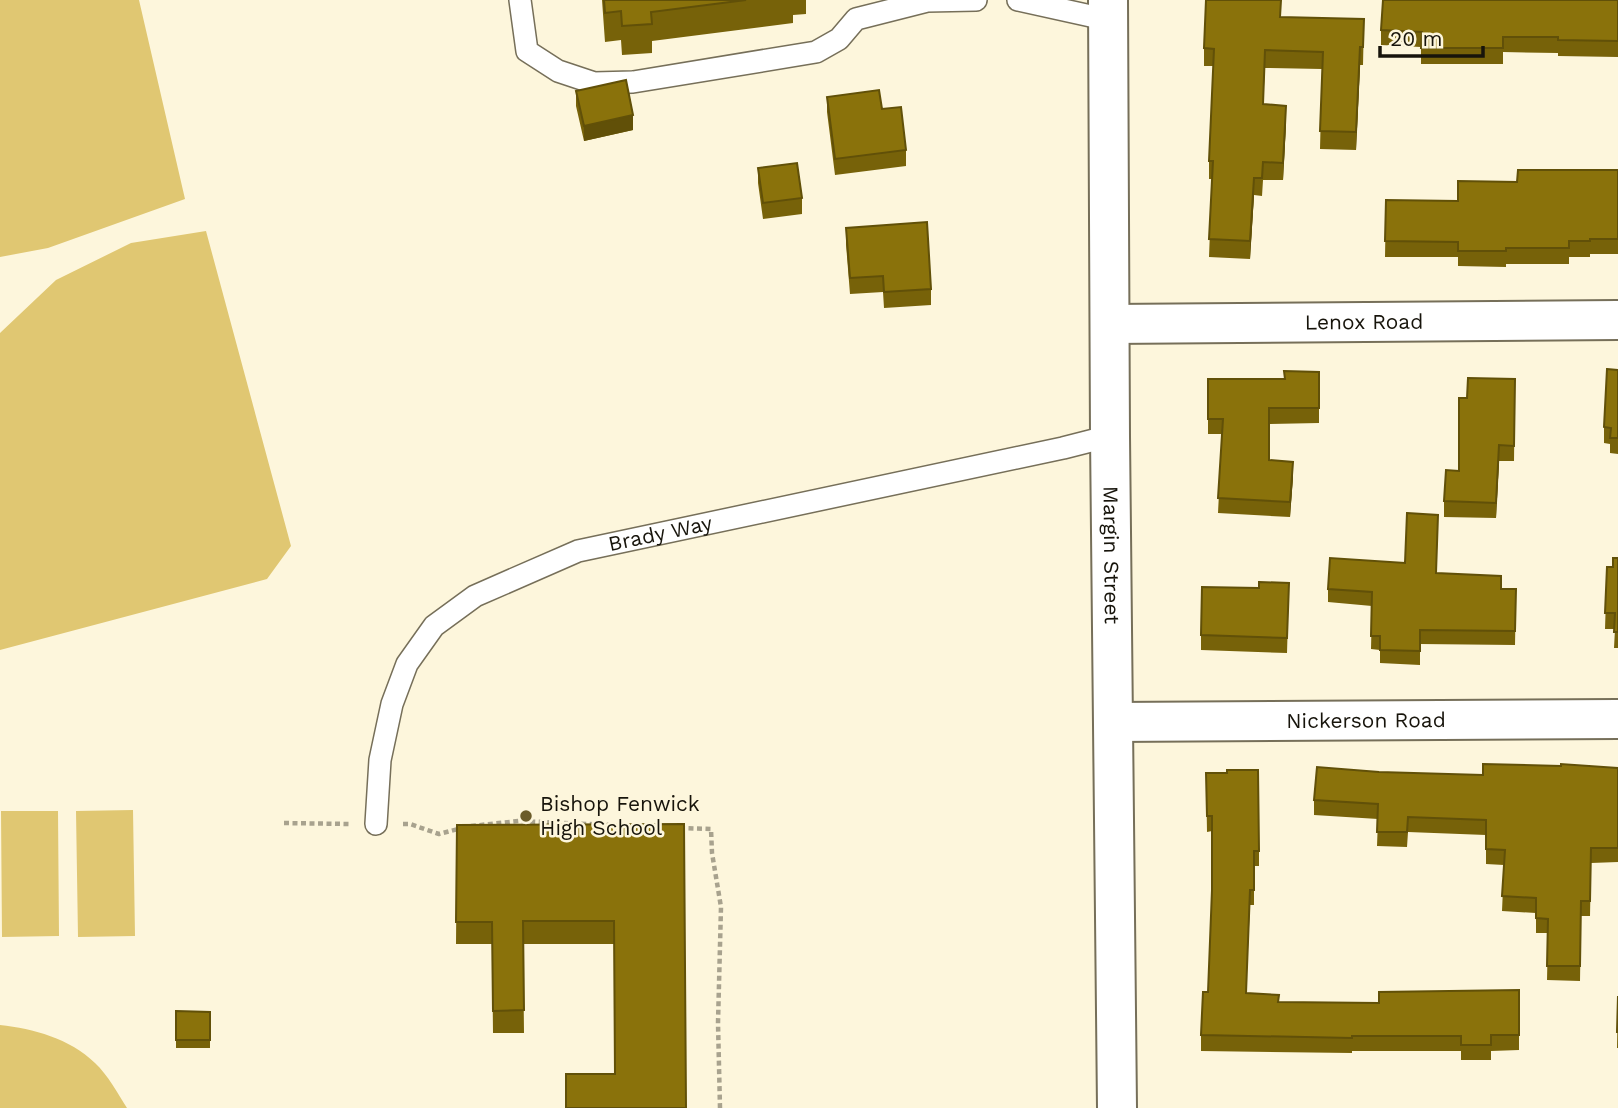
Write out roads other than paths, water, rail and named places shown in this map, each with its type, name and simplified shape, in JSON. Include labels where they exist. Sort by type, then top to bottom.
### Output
[{"type":"main road","name":"Margin Street","points":[[1109,10],[1110,436],[1117,1108]]},
{"type":"main road","name":"Lenox Road","points":[[1110,324],[1618,320]]},
{"type":"main road","name":"Nickerson Road","points":[[1114,722],[1618,719]]},
{"type":"lane","points":[[520,0],[527,51],[558,71],[594,83],[633,82],[816,52],[839,39],[852,9],[927,1],[976,0]]},
{"type":"lane","points":[[1018,0],[1109,10]]},
{"type":"lane","name":"Brady Way","points":[[376,824],[380,760],[391,704],[407,664],[434,626],[475,596],[578,551],[1110,436]]},
{"type":"place","name":"Bishop Fenwick High School","points":[[526,816]]}]
